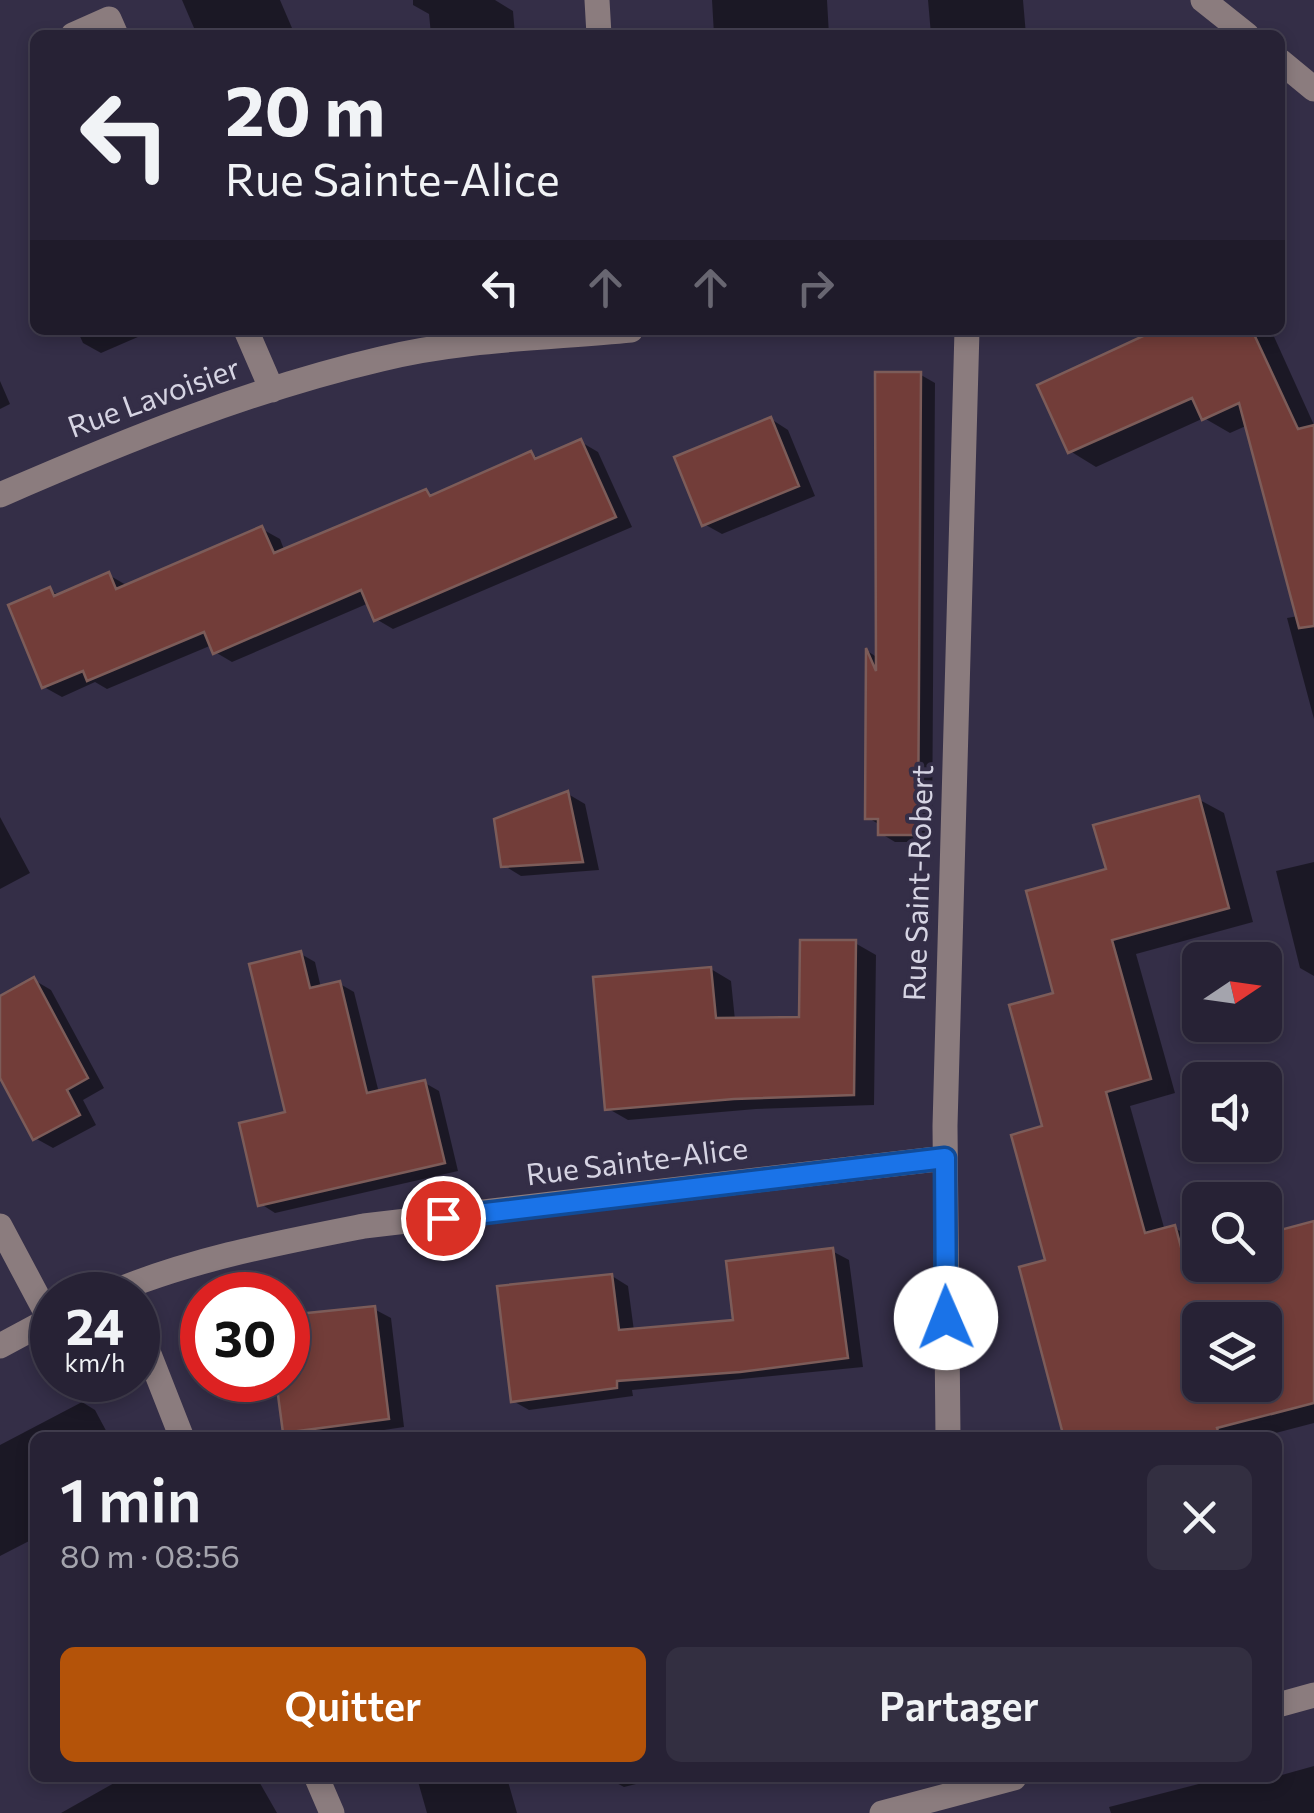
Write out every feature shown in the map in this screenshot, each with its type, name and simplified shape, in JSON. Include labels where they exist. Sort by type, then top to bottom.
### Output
[{"type":"street","points":[[597,0],[599,30]]},
{"type":"street","points":[[1203,0],[1241,30]]},
{"type":"street","points":[[84,30],[109,19],[114,30]]},
{"type":"street","points":[[1285,65],[1314,88]]},
{"type":"street","points":[[248,335],[272,390]]},
{"type":"street","name":"Rue Lavoisier","points":[[0,495],[176,420],[382,358],[580,335]]},
{"type":"street","name":"Rue Saint-Robert","points":[[948,1432],[945,1158],[967,335]]},
{"type":"street","name":"Rue Sainte-Alice","points":[[160,1280],[281,1242],[364,1226],[945,1158]]},
{"type":"street","points":[[0,1226],[30,1281]]},
{"type":"street","points":[[0,1346],[30,1330]]},
{"type":"street","points":[[160,1382],[180,1432]]},
{"type":"street","points":[[1282,1704],[1314,1695]]},
{"type":"street","points":[[320,1782],[332,1813]]},
{"type":"street","points":[[882,1813],[999,1782]]},
{"type":"building","points":[[1145,335],[1254,335],[1298,429],[1314,425],[1314,626],[1299,628],[1239,403],[1202,420],[1192,398],[1068,453],[1037,385]]},
{"type":"building","points":[[875,372],[921,372],[918,835],[878,835],[878,819],[865,819],[866,648],[876,671]]},
{"type":"building","points":[[771,417],[799,486],[702,526],[674,457]]},
{"type":"building","points":[[581,439],[616,517],[374,621],[361,590],[213,654],[204,632],[87,681],[83,671],[42,688],[8,605],[50,587],[54,596],[109,572],[116,589],[262,526],[274,553],[426,489],[430,496],[531,451],[535,459]]},
{"type":"building","points":[[568,791],[583,862],[501,867],[494,819]]},
{"type":"building","points":[[1199,796],[1229,908],[1112,940],[1151,1079],[1106,1092],[1145,1233],[1175,1225],[1182,1251],[1182,1282],[1282,1282],[1282,1229],[1314,1221],[1314,1403],[1217,1428],[1218,1432],[1062,1432],[1019,1267],[1045,1260],[1011,1135],[1042,1126],[1009,1005],[1053,993],[1026,891],[1106,869],[1093,825]]},
{"type":"building","points":[[800,940],[856,940],[854,1095],[734,1099],[605,1110],[593,977],[711,967],[716,1018],[799,1017]]},
{"type":"building","points":[[301,951],[310,988],[340,981],[367,1093],[425,1080],[445,1163],[258,1206],[239,1123],[285,1112],[249,964]]},
{"type":"building","points":[[34,977],[88,1078],[67,1090],[80,1115],[33,1140],[0,1078],[0,996]]},
{"type":"building","points":[[833,1248],[848,1358],[740,1372],[617,1381],[617,1388],[511,1402],[497,1286],[612,1274],[619,1330],[733,1320],[726,1261]]},
{"type":"building","points":[[375,1306],[389,1419],[283,1432],[279,1402],[310,1402],[310,1313]]},
{"type":"route","points":[[443,1218],[945,1158],[946,1318]]}]
